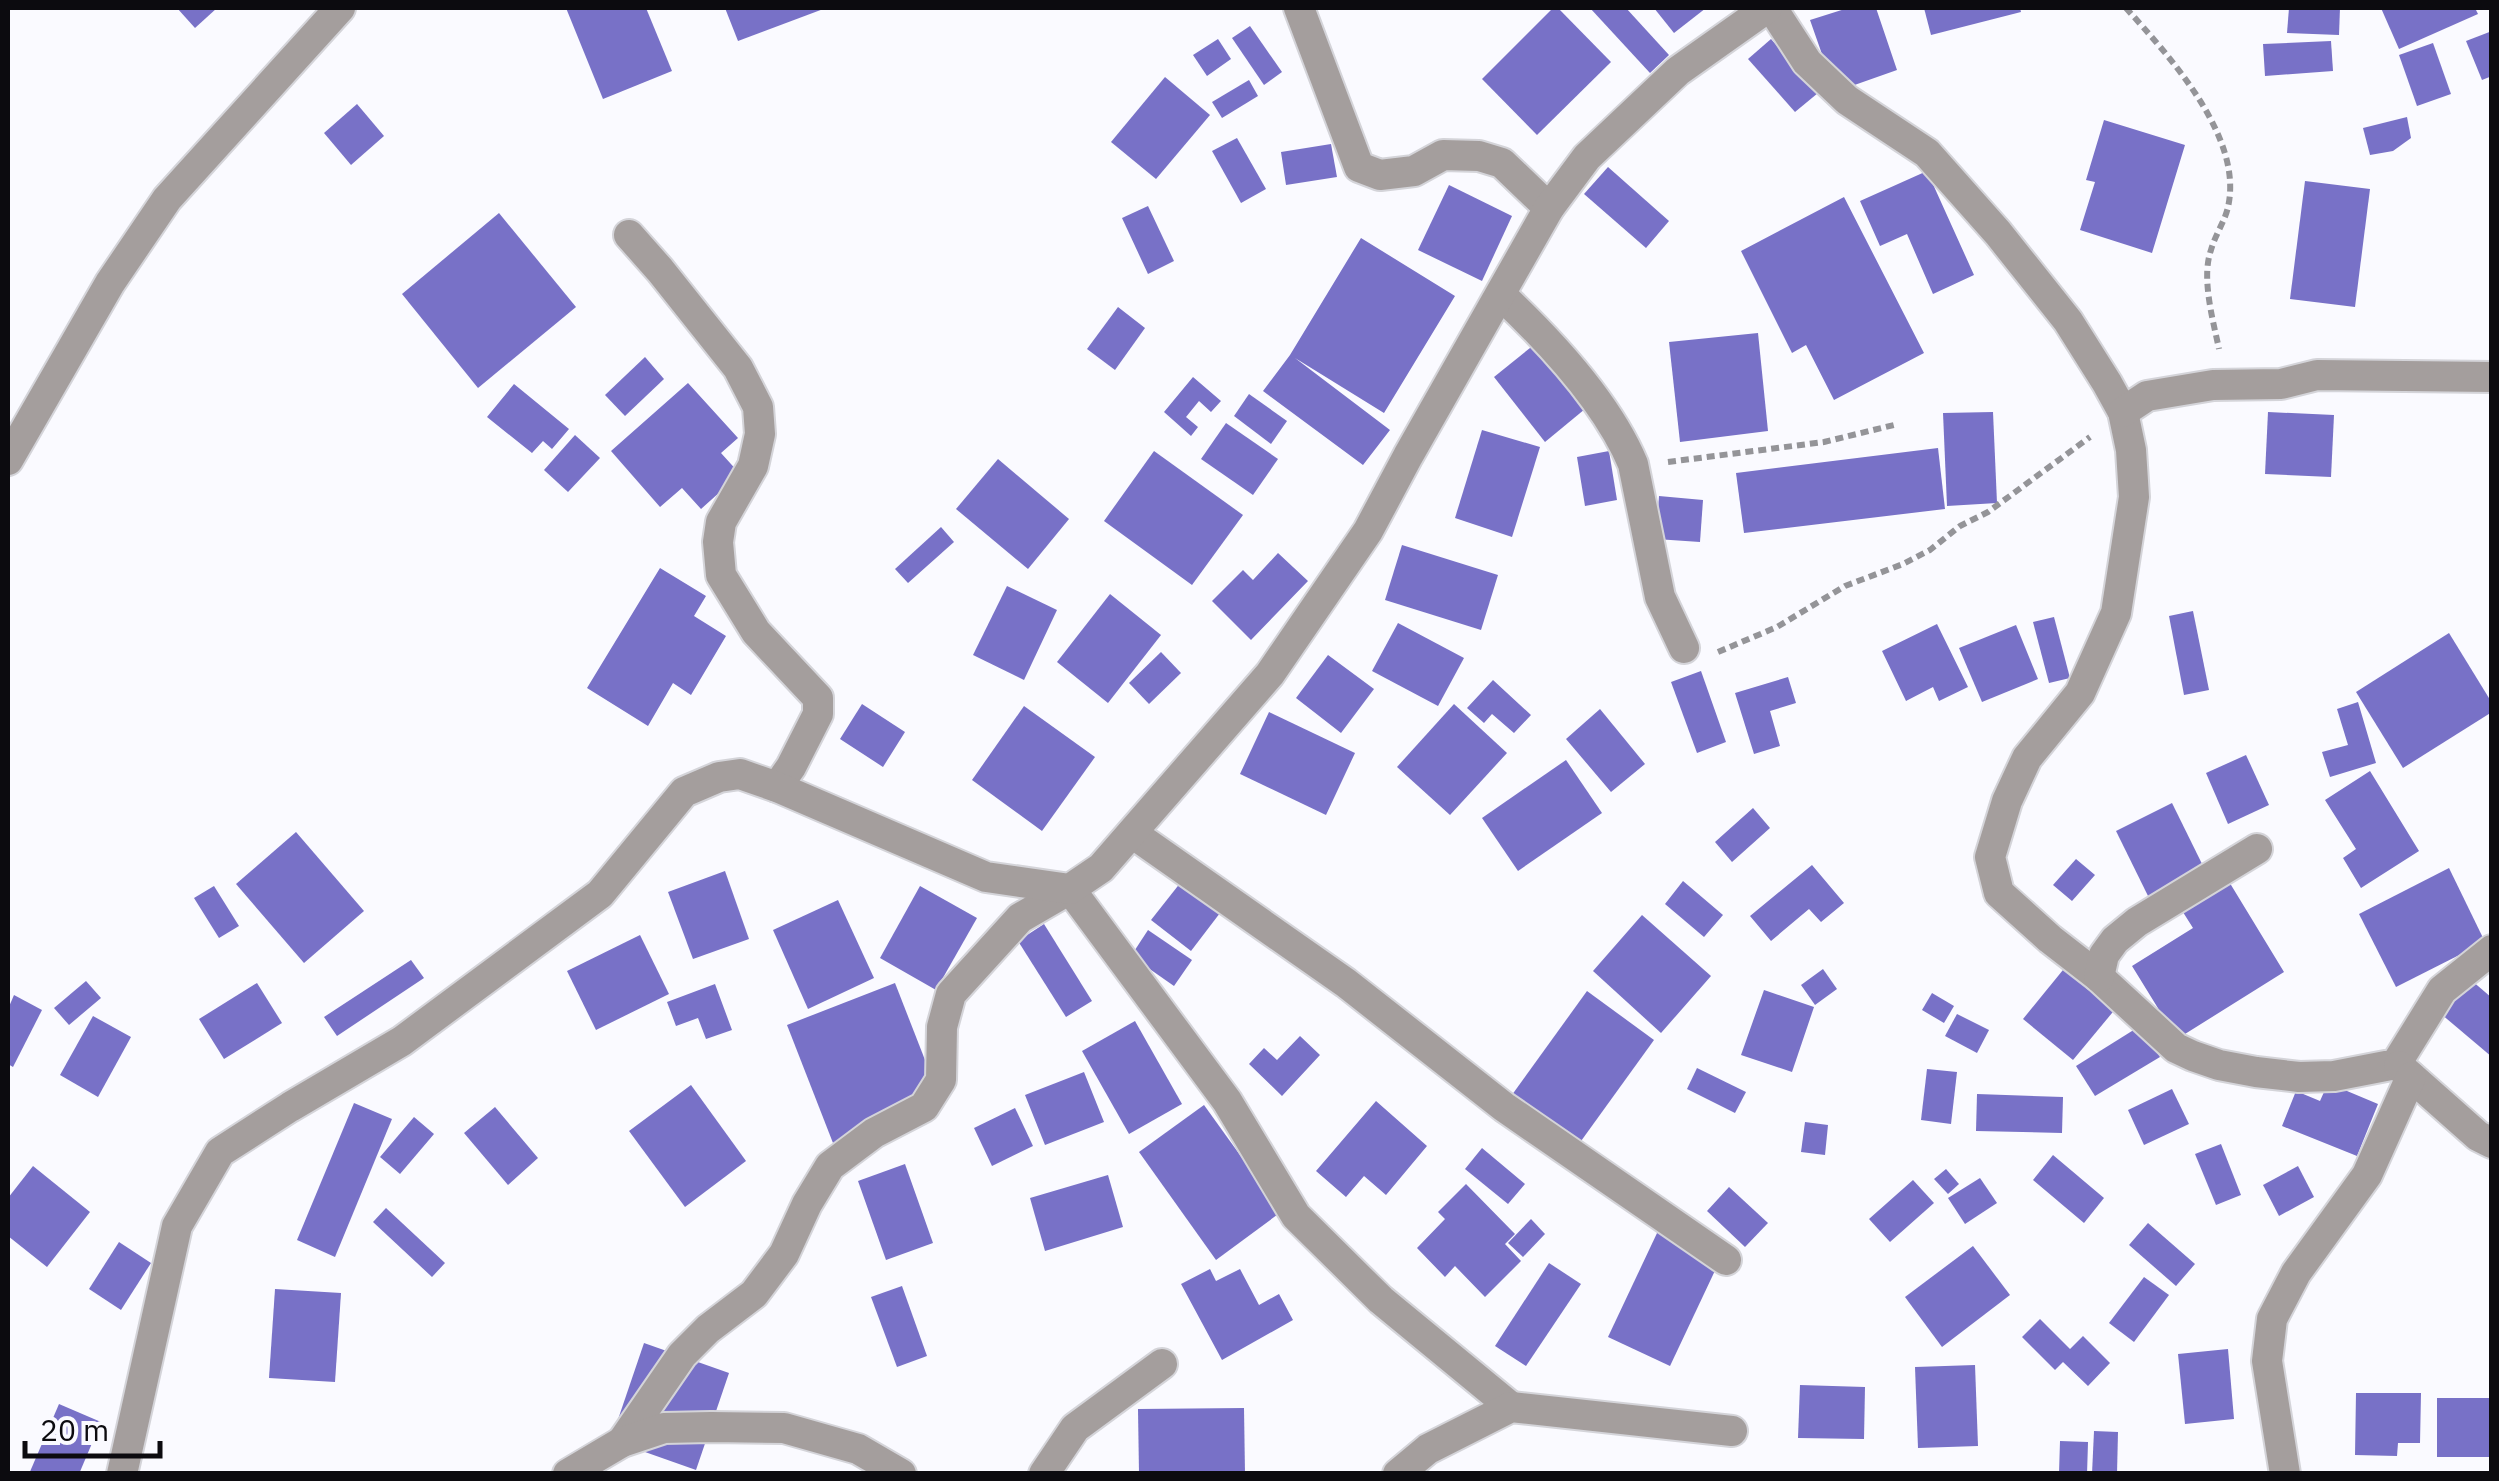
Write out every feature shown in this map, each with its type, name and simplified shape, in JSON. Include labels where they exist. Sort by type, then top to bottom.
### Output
[{"type":"street","points":[[8,460],[110,283],[167,199],[340,8]]},
{"type":"street","points":[[1298,8],[1359,167],[1380,175],[1414,171],[1444,155],[1478,156],[1502,163],[1549,208]]},
{"type":"street","points":[[622,1442],[682,1355],[708,1329],[754,1294],[784,1254],[830,1166],[874,1133],[924,1107],[941,1080],[942,1027],[951,994],[1020,918],[1101,868],[1270,674],[1368,531],[1549,208],[1587,157],[1678,71],[1770,8],[1807,62],[1848,100],[1927,153],[1998,233],[2068,321],[2123,412],[2131,450],[2134,497],[2116,613],[2080,693],[2027,758],[2006,800],[1990,856],[1999,893],[2176,1048],[2220,1065],[2298,1077],[2404,1070],[2478,1136],[2492,1142]]},
{"type":"street","points":[[629,236],[738,368],[758,407],[760,434],[753,466],[721,522],[718,542],[721,575],[756,632],[818,698],[818,714],[777,787]]},
{"type":"street","points":[[1501,295],[1570,368],[1625,444],[1633,464],[1660,597],[1684,648]]},
{"type":"street","points":[[2123,412],[2147,396],[2227,384],[2281,384],[2317,375],[2492,377]]},
{"type":"street","points":[[122,1474],[177,1226],[220,1152],[402,1041],[600,894],[684,792],[740,774],[986,877],[1070,890],[1227,1102],[1296,1216],[1382,1300],[1512,1408]]},
{"type":"street","points":[[1132,833],[1346,984],[1504,1107],[1726,1260]]},
{"type":"street","points":[[2099,977],[2104,955],[2137,922],[2257,849]]},
{"type":"street","points":[[2285,1474],[2267,1361],[2272,1319],[2296,1273],[2366,1175],[2404,1070],[2442,990],[2492,950]]},
{"type":"street","points":[[1044,1474],[1075,1428],[1162,1364]]},
{"type":"street","points":[[1398,1474],[1428,1448],[1512,1408],[1732,1431]]},
{"type":"street","points":[[568,1474],[622,1442],[664,1428],[784,1428],[858,1449],[901,1474]]},
{"type":"path","points":[[2126,8],[2167,53],[2206,109],[2230,165],[2228,206],[2209,254],[2209,300],[2227,384]]},
{"type":"path","points":[[1684,648],[1717,652],[1777,628],[1845,586],[1930,550],[1960,526],[1988,512],[2039,476],[2123,412]]},
{"type":"path","points":[[1633,464],[1824,442],[1898,424]]},
{"type":"building","points":[[177,8],[217,8],[195,28]]},
{"type":"building","points":[[566,8],[646,8],[672,71],[603,99]]},
{"type":"building","points":[[725,8],[826,8],[738,41]]},
{"type":"building","points":[[1553,8],[1558,8],[1611,62],[1537,135],[1482,79]]},
{"type":"building","points":[[1590,8],[1626,8],[1669,55],[1650,73]]},
{"type":"building","points":[[1654,8],[1706,8],[1674,33]]},
{"type":"building","points":[[1848,8],[1876,8],[1897,70],[1846,88],[1841,73],[1830,77],[1810,20]]},
{"type":"building","points":[[1924,8],[2020,8],[2021,12],[1931,35]]},
{"type":"building","points":[[2289,8],[2340,8],[2339,35],[2287,33]]},
{"type":"building","points":[[2381,8],[2475,8],[2478,14],[2399,49]]},
{"type":"building","points":[[1250,26],[1282,72],[1264,85],[1232,38]]},
{"type":"building","points":[[2492,31],[2492,76],[2482,80],[2466,41]]},
{"type":"building","points":[[1218,39],[1231,59],[1207,76],[1193,55]]},
{"type":"building","points":[[1771,39],[1818,93],[1795,112],[1748,59]]},
{"type":"building","points":[[2331,41],[2333,71],[2265,76],[2263,44]]},
{"type":"building","points":[[2433,43],[2451,94],[2417,106],[2399,55]]},
{"type":"building","points":[[1165,77],[1210,115],[1156,179],[1111,142]]},
{"type":"building","points":[[1249,80],[1258,96],[1222,118],[1212,102]]},
{"type":"building","points":[[357,104],[384,136],[351,165],[324,133]]},
{"type":"building","points":[[2407,117],[2411,138],[2393,151],[2370,155],[2363,128]]},
{"type":"building","points":[[2104,120],[2185,145],[2152,253],[2080,230],[2095,182],[2086,180]]},
{"type":"building","points":[[1237,138],[1266,189],[1241,203],[1212,151]]},
{"type":"building","points":[[1331,144],[1337,177],[1286,185],[1281,152]]},
{"type":"building","points":[[1608,167],[1669,221],[1646,248],[1584,194]]},
{"type":"building","points":[[1927,171],[1974,275],[1933,294],[1907,234],[1880,246],[1860,201]]},
{"type":"building","points":[[2305,181],[2370,189],[2355,307],[2290,299]]},
{"type":"building","points":[[1449,185],[1512,216],[1482,281],[1418,250]]},
{"type":"building","points":[[1844,197],[1924,353],[1834,400],[1806,345],[1792,353],[1741,251]]},
{"type":"building","points":[[1148,206],[1174,261],[1148,274],[1122,218]]},
{"type":"building","points":[[499,213],[576,307],[478,388],[402,294]]},
{"type":"building","points":[[1361,238],[1455,296],[1384,413],[1295,358],[1390,430],[1363,465],[1263,391],[1290,355]]},
{"type":"building","points":[[1118,307],[1145,328],[1115,370],[1087,349]]},
{"type":"building","points":[[1758,333],[1768,431],[1680,442],[1669,342]]},
{"type":"building","points":[[1535,344],[1585,409],[1545,442],[1494,377]]},
{"type":"building","points":[[645,357],[664,379],[625,416],[605,395]]},
{"type":"building","points":[[1193,377],[1221,401],[1211,412],[1199,401],[1186,417],[1198,427],[1191,436],[1164,412]]},
{"type":"building","points":[[688,383],[738,438],[721,453],[740,474],[701,509],[682,488],[660,507],[611,451]]},
{"type":"building","points":[[514,384],[569,429],[552,449],[543,441],[532,453],[487,417]]},
{"type":"building","points":[[1249,394],[1287,421],[1271,444],[1234,416]]},
{"type":"building","points":[[1993,412],[1997,503],[1947,506],[1943,413]]},
{"type":"building","points":[[2268,412],[2334,415],[2331,477],[2265,474]]},
{"type":"building","points":[[1226,423],[1278,459],[1253,495],[1201,459]]},
{"type":"building","points":[[1482,430],[1540,447],[1512,537],[1455,518]]},
{"type":"building","points":[[575,435],[600,458],[568,492],[544,470]]},
{"type":"building","points":[[1938,448],[1945,509],[1744,533],[1736,473]]},
{"type":"building","points":[[1154,451],[1243,515],[1192,585],[1104,521]]},
{"type":"building","points":[[1609,451],[1617,500],[1585,506],[1577,457]]},
{"type":"building","points":[[998,459],[1069,519],[1028,569],[956,509]]},
{"type":"building","points":[[1659,496],[1703,500],[1700,542],[1656,539]]},
{"type":"building","points":[[941,527],[954,542],[908,583],[895,569]]},
{"type":"building","points":[[1402,545],[1498,575],[1481,630],[1385,600]]},
{"type":"building","points":[[1278,553],[1308,581],[1251,640],[1212,601],[1243,570],[1253,580]]},
{"type":"building","points":[[660,568],[706,596],[694,616],[726,636],[691,695],[673,683],[648,726],[587,688]]},
{"type":"building","points":[[1007,586],[1057,610],[1024,680],[973,655]]},
{"type":"building","points":[[1110,594],[1161,635],[1108,703],[1057,662]]},
{"type":"building","points":[[2193,611],[2209,690],[2184,695],[2169,616]]},
{"type":"building","points":[[2054,617],[2070,678],[2049,683],[2033,622]]},
{"type":"building","points":[[1398,623],[1464,658],[1438,706],[1372,671]]},
{"type":"building","points":[[1937,624],[1968,687],[1939,701],[1933,687],[1906,701],[1882,651]]},
{"type":"building","points":[[2016,625],[2038,679],[1982,702],[1959,648]]},
{"type":"building","points":[[2449,633],[2492,703],[2492,712],[2403,768],[2356,692]]},
{"type":"building","points":[[1161,652],[1181,673],[1149,704],[1129,683]]},
{"type":"building","points":[[1328,655],[1374,689],[1341,733],[1296,698]]},
{"type":"building","points":[[1701,671],[1726,742],[1697,753],[1671,682]]},
{"type":"building","points":[[1788,677],[1796,703],[1770,711],[1780,746],[1754,754],[1735,693]]},
{"type":"building","points":[[1493,680],[1531,715],[1514,733],[1492,714],[1484,723],[1467,708]]},
{"type":"building","points":[[2358,702],[2376,763],[2330,777],[2322,752],[2348,745],[2337,709]]},
{"type":"building","points":[[862,704],[905,732],[883,767],[840,739]]},
{"type":"building","points":[[1454,704],[1507,753],[1450,815],[1397,767]]},
{"type":"building","points":[[1024,706],[1095,757],[1042,831],[972,780]]},
{"type":"building","points":[[1600,709],[1645,764],[1611,792],[1566,739]]},
{"type":"building","points":[[1269,712],[1355,753],[1326,815],[1240,774]]},
{"type":"building","points":[[2246,755],[2269,805],[2228,824],[2206,773]]},
{"type":"building","points":[[1566,760],[1602,813],[1518,871],[1482,818]]},
{"type":"building","points":[[2370,771],[2419,851],[2361,888],[2343,858],[2356,849],[2325,800]]},
{"type":"building","points":[[2172,803],[2207,874],[2151,902],[2116,831]]},
{"type":"building","points":[[1753,808],[1770,828],[1732,862],[1715,842]]},
{"type":"building","points":[[296,832],[364,911],[304,963],[236,884]]},
{"type":"building","points":[[2076,859],[2095,875],[2072,901],[2053,885]]},
{"type":"building","points":[[1812,865],[1844,903],[1821,922],[1809,909],[1771,941],[1750,916]]},
{"type":"building","points":[[2449,868],[2485,942],[2396,987],[2359,914]]},
{"type":"building","points":[[725,871],[749,939],[693,959],[668,892]]},
{"type":"building","points":[[2228,880],[2284,972],[2177,1039],[2132,966],[2193,928],[2181,909]]},
{"type":"building","points":[[1683,881],[1723,915],[1704,937],[1665,904]]},
{"type":"building","points":[[1181,882],[1220,913],[1191,951],[1151,920]]},
{"type":"building","points":[[214,886],[239,926],[219,938],[194,898]]},
{"type":"building","points":[[920,886],[977,918],[936,990],[880,958]]},
{"type":"building","points":[[838,900],[874,978],[808,1009],[773,930]]},
{"type":"building","points":[[1642,915],[1711,976],[1661,1033],[1593,971]]},
{"type":"building","points":[[1044,924],[1092,1001],[1066,1017],[1018,941]]},
{"type":"building","points":[[1148,930],[1192,960],[1174,986],[1131,956]]},
{"type":"building","points":[[640,935],[669,994],[596,1030],[567,971]]},
{"type":"building","points":[[411,960],[424,978],[337,1036],[324,1017]]},
{"type":"building","points":[[2067,965],[2117,1007],[2073,1060],[2023,1019]]},
{"type":"building","points":[[1823,969],[1837,989],[1815,1005],[1801,985]]},
{"type":"building","points":[[2464,974],[2492,998],[2492,1057],[2434,1008]]},
{"type":"building","points":[[86,981],[101,998],[69,1025],[54,1008]]},
{"type":"building","points":[[257,983],[282,1023],[224,1059],[199,1019]]},
{"type":"building","points":[[895,983],[941,1101],[833,1143],[787,1025]]},
{"type":"building","points":[[715,984],[732,1030],[706,1039],[698,1018],[676,1026],[667,1002]]},
{"type":"building","points":[[1764,990],[1814,1007],[1792,1072],[1741,1055]]},
{"type":"building","points":[[1587,991],[1654,1040],[1576,1148],[1509,1099]]},
{"type":"building","points":[[1932,993],[1954,1006],[1944,1023],[1922,1010]]},
{"type":"building","points":[[14,995],[42,1010],[13,1067],[8,1064],[8,1009]]},
{"type":"building","points":[[1957,1014],[1989,1030],[1977,1053],[1945,1036]]},
{"type":"building","points":[[93,1016],[131,1037],[98,1097],[60,1075]]},
{"type":"building","points":[[1135,1021],[1182,1104],[1129,1134],[1082,1051]]},
{"type":"building","points":[[2140,1026],[2160,1057],[2095,1096],[2076,1066]]},
{"type":"building","points":[[1300,1036],[1320,1055],[1282,1096],[1249,1064],[1264,1048],[1277,1060]]},
{"type":"building","points":[[1697,1068],[1746,1092],[1735,1113],[1687,1089]]},
{"type":"building","points":[[1927,1069],[1957,1072],[1951,1124],[1921,1120]]},
{"type":"building","points":[[1084,1072],[1104,1122],[1045,1145],[1025,1095]]},
{"type":"building","points":[[2328,1083],[2378,1104],[2357,1156],[2282,1126],[2296,1091],[2320,1101]]},
{"type":"building","points":[[691,1085],[746,1161],[685,1207],[629,1131]]},
{"type":"building","points":[[2172,1089],[2189,1124],[2144,1145],[2128,1110]]},
{"type":"building","points":[[1977,1094],[2063,1097],[2062,1133],[1976,1131]]},
{"type":"building","points":[[1376,1101],[1427,1146],[1386,1195],[1364,1176],[1346,1197],[1316,1171]]},
{"type":"building","points":[[354,1103],[392,1119],[335,1257],[297,1240]]},
{"type":"building","points":[[1204,1105],[1281,1212],[1216,1260],[1139,1152]]},
{"type":"building","points":[[495,1107],[538,1158],[508,1185],[464,1133]]},
{"type":"building","points":[[1015,1108],[1033,1146],[992,1166],[974,1128]]},
{"type":"building","points":[[414,1117],[434,1134],[400,1174],[380,1157]]},
{"type":"building","points":[[1805,1122],[1828,1125],[1825,1155],[1801,1152]]},
{"type":"building","points":[[2221,1144],[2241,1195],[2216,1205],[2195,1154]]},
{"type":"building","points":[[1482,1148],[1525,1184],[1508,1204],[1465,1169]]},
{"type":"building","points":[[2053,1155],[2104,1198],[2084,1223],[2033,1180]]},
{"type":"building","points":[[905,1164],[933,1243],[886,1260],[858,1181]]},
{"type":"building","points":[[33,1166],[90,1212],[47,1267],[8,1236],[8,1198]]},
{"type":"building","points":[[2298,1166],[2314,1197],[2279,1216],[2263,1185]]},
{"type":"building","points":[[1946,1169],[1959,1184],[1948,1194],[1934,1179]]},
{"type":"building","points":[[1108,1175],[1123,1227],[1045,1251],[1030,1198]]},
{"type":"building","points":[[1980,1178],[1997,1203],[1965,1224],[1948,1198]]},
{"type":"building","points":[[1913,1180],[1934,1203],[1890,1242],[1869,1219]]},
{"type":"building","points":[[1466,1184],[1515,1234],[1505,1244],[1521,1261],[1485,1297],[1455,1266],[1445,1277],[1417,1248],[1445,1219],[1438,1212]]},
{"type":"building","points":[[1729,1187],[1768,1223],[1745,1247],[1707,1211]]},
{"type":"building","points":[[386,1208],[445,1263],[432,1277],[373,1222]]},
{"type":"building","points":[[1531,1219],[1545,1234],[1523,1257],[1508,1243]]},
{"type":"building","points":[[2148,1223],[2195,1264],[2176,1286],[2129,1245]]},
{"type":"building","points":[[1658,1231],[1720,1260],[1670,1366],[1608,1337]]},
{"type":"building","points":[[119,1242],[151,1263],[121,1310],[89,1289]]},
{"type":"building","points":[[1973,1246],[2010,1295],[1942,1347],[1905,1297]]},
{"type":"building","points":[[1549,1263],[1581,1284],[1526,1366],[1495,1346]]},
{"type":"building","points":[[1210,1269],[1216,1281],[1240,1269],[1259,1305],[1279,1294],[1293,1320],[1222,1360],[1181,1284]]},
{"type":"building","points":[[2144,1277],[2169,1295],[2134,1342],[2109,1323]]},
{"type":"building","points":[[902,1286],[927,1356],[897,1367],[871,1297]]},
{"type":"building","points":[[275,1289],[341,1293],[335,1382],[269,1378]]},
{"type":"building","points":[[2040,1319],[2070,1349],[2083,1336],[2110,1363],[2088,1386],[2063,1362],[2055,1370],[2022,1337]]},
{"type":"building","points":[[644,1343],[729,1373],[696,1470],[611,1440]]},
{"type":"building","points":[[2228,1349],[2234,1419],[2185,1424],[2178,1354]]},
{"type":"building","points":[[1975,1365],[1978,1446],[1918,1448],[1915,1367]]},
{"type":"building","points":[[1800,1385],[1865,1387],[1864,1439],[1798,1438]]},
{"type":"building","points":[[2356,1393],[2421,1393],[2420,1443],[2398,1443],[2397,1456],[2355,1455]]},
{"type":"building","points":[[2437,1398],[2492,1398],[2492,1457],[2437,1457]]},
{"type":"building","points":[[59,1404],[101,1422],[79,1474],[29,1474]]},
{"type":"building","points":[[1244,1408],[1245,1474],[1139,1474],[1138,1409]]},
{"type":"building","points":[[2094,1431],[2118,1432],[2117,1474],[2092,1474]]},
{"type":"building","points":[[2060,1441],[2088,1442],[2087,1474],[2059,1474]]}]
